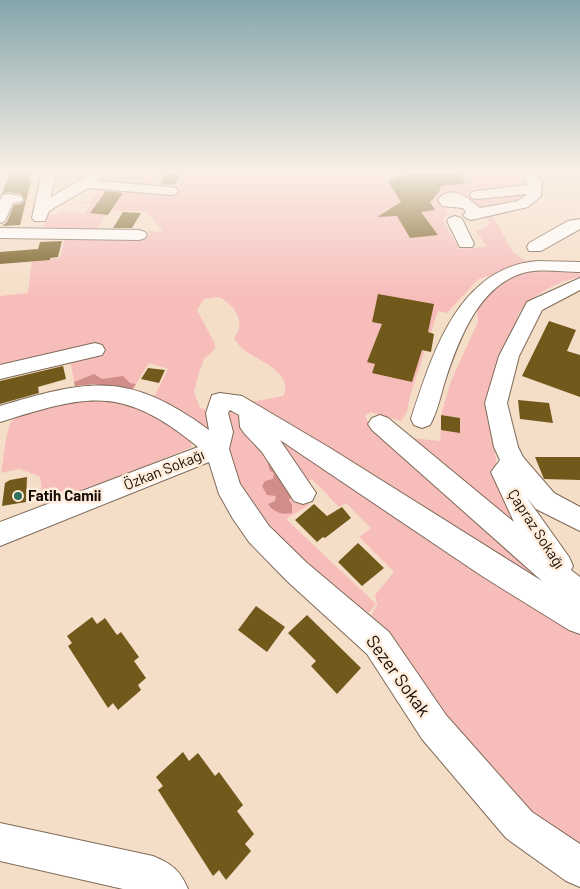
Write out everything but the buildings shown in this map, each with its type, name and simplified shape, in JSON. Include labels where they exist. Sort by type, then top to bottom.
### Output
[{"type":"street","points":[[36,233],[41,212]]},
{"type":"street","points":[[466,244],[467,212]]},
{"type":"street","points":[[534,247],[574,224],[580,224]]},
{"type":"street","points":[[0,233],[139,235]]},
{"type":"street","points":[[422,419],[447,347],[469,307],[490,284],[515,270],[543,267],[580,267]]},
{"type":"street","points":[[580,284],[534,306],[509,356],[496,403],[506,447],[513,462],[545,500],[580,520]]},
{"type":"street","points":[[0,372],[95,350]]},
{"type":"street","points":[[0,414],[60,396],[94,392],[118,394],[142,400],[167,412],[217,449],[221,432],[217,413],[220,402],[234,402],[348,472],[531,592],[580,603]]},
{"type":"street","points":[[249,411],[252,427],[270,445],[303,493]]},
{"type":"street","points":[[380,424],[580,603]]},
{"type":"street","name":"Özkan Sokağı","points":[[0,534],[217,449]]},
{"type":"street","name":"Sezer Sokak","points":[[217,449],[228,486],[242,511],[259,534],[297,572],[378,643],[434,727],[519,825],[580,867]]},
{"type":"street","name":"Çapraz Sokağı","points":[[513,462],[503,472],[509,490],[580,603]]},
{"type":"street","points":[[0,842],[153,876],[168,889]]},
{"type":"shaded area","points":[[60,212],[107,212],[96,230],[43,228],[47,215],[57,215]]},
{"type":"shaded area","points":[[146,212],[448,212],[443,221],[459,249],[487,247],[476,231],[486,227],[489,222],[484,216],[492,215],[513,252],[532,265],[478,279],[447,313],[438,311],[410,396],[407,412],[401,421],[370,412],[365,416],[373,426],[578,609],[251,402],[283,396],[284,381],[273,368],[244,350],[234,338],[239,326],[237,315],[225,300],[219,297],[204,299],[197,310],[215,344],[215,349],[204,359],[194,392],[200,408],[210,411],[212,434],[194,419],[154,397],[168,369],[149,363],[132,390],[93,384],[75,386],[70,360],[0,370],[0,296],[28,293],[32,261],[60,258],[65,236],[146,237],[150,235],[148,231],[164,232]]},
{"type":"shaded area","points":[[537,270],[580,270],[580,277],[547,289],[532,299],[520,311],[488,402],[497,467],[545,557],[412,438],[440,441],[441,430],[460,432],[460,418],[441,415],[451,381],[478,322],[477,310],[496,288],[509,278]]},
{"type":"shaded area","points":[[94,374],[102,379],[123,376],[130,383],[136,384],[132,390],[93,384],[75,386],[74,382]]},
{"type":"shaded area","points":[[88,398],[140,406],[177,429],[190,442],[192,447],[43,508],[39,476],[19,469],[1,473],[11,422],[15,418],[34,410]]},
{"type":"shaded area","points":[[227,407],[580,627],[580,849],[566,842],[506,791],[366,625],[377,605],[375,595],[394,572],[359,537],[371,528],[346,503],[339,507],[312,479],[294,487],[309,505],[286,519],[376,604],[362,621],[294,560],[243,498],[231,465]]},
{"type":"shaded area","points":[[264,439],[278,459],[283,482],[293,490],[293,495],[289,500],[292,505],[292,513],[278,513],[268,504],[275,501],[276,496],[267,495],[262,486],[265,481],[273,479],[274,473],[270,471],[268,464],[270,458],[262,453],[259,446]]},
{"type":"place","name":"Fatih Camii","points":[[18,496]]}]
